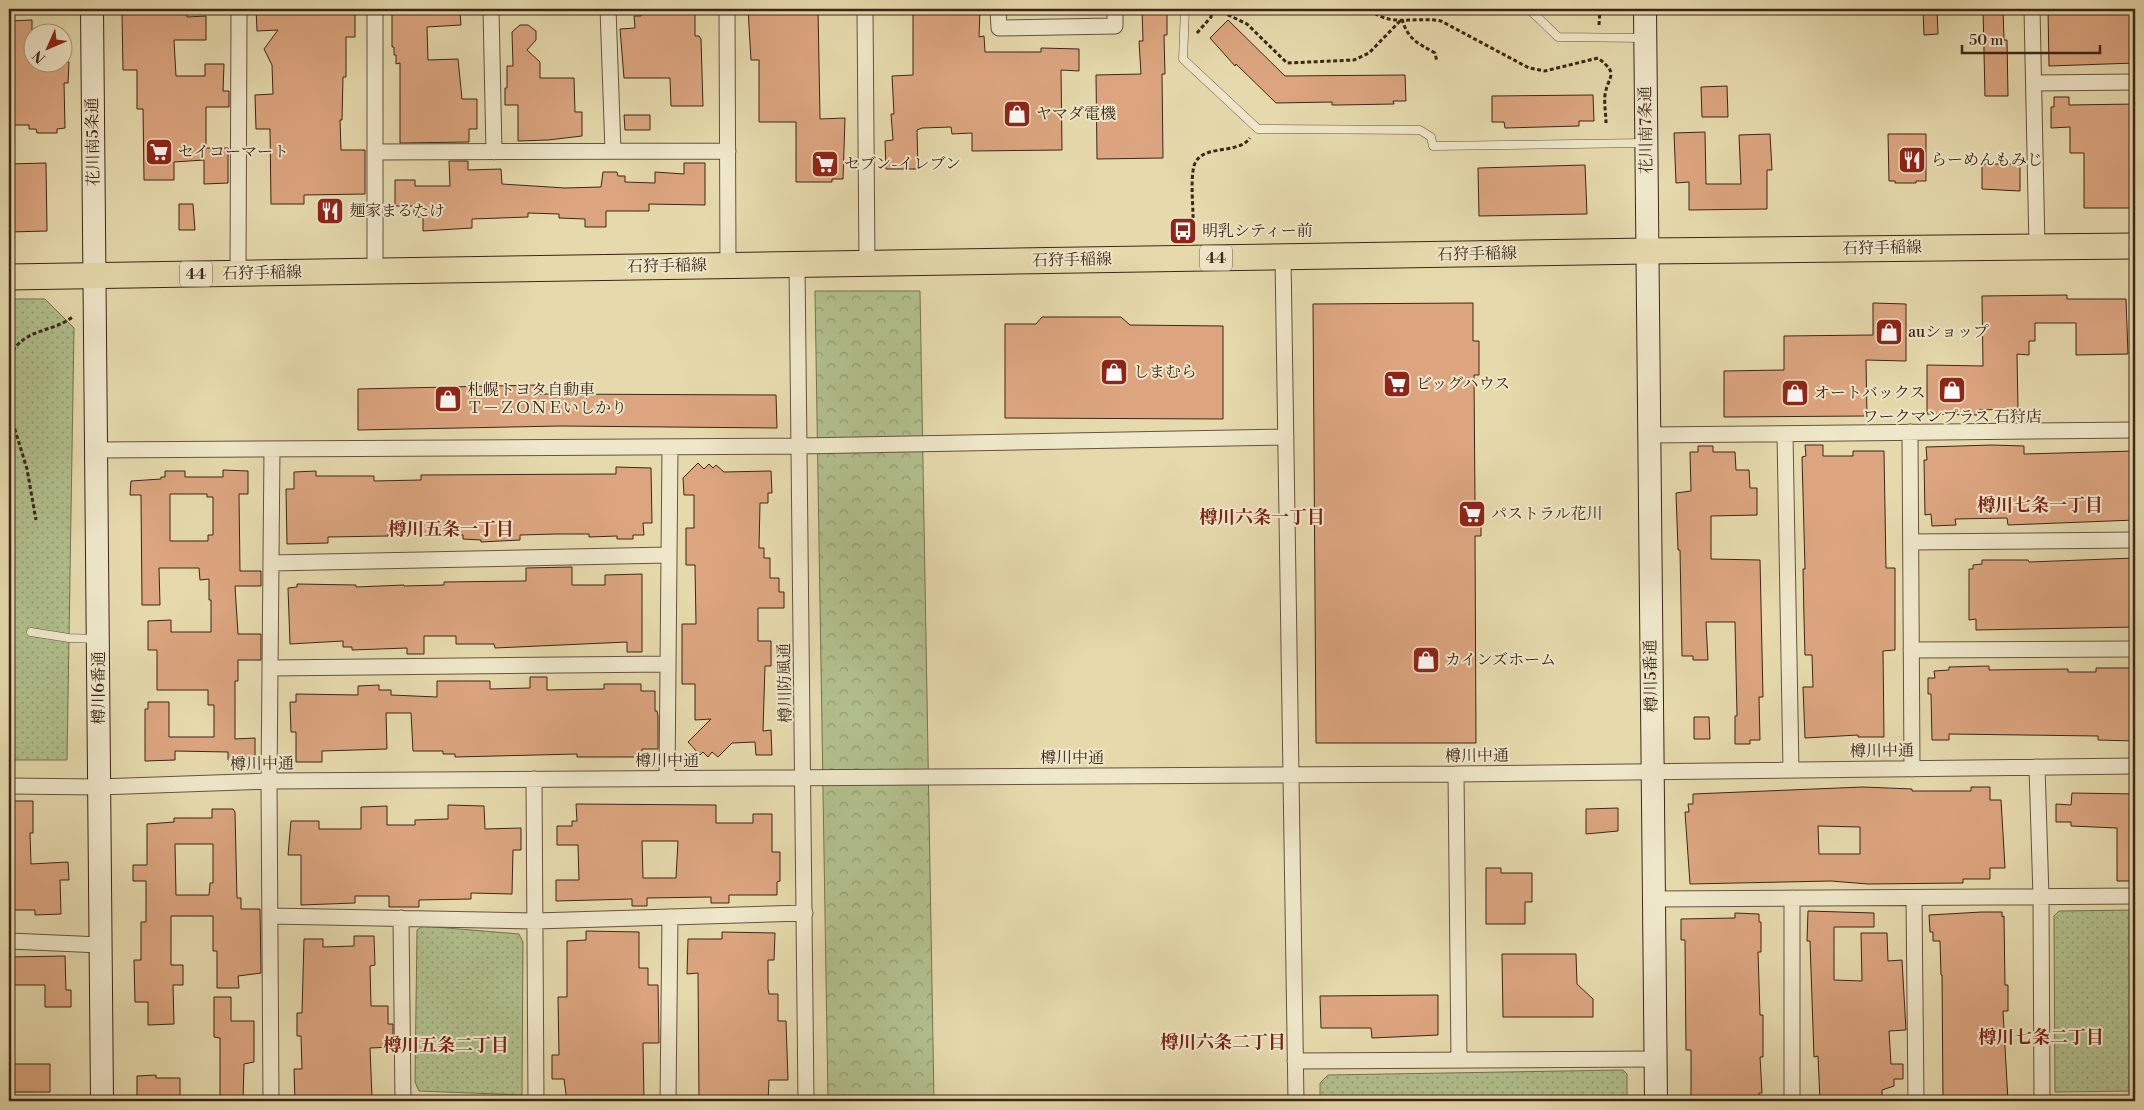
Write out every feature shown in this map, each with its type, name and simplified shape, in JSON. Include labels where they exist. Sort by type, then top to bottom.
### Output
[{"type":"main road","name":"石狩手稲線","points":[[9,277],[1283,256],[2135,246]]},
{"type":"street","name":"花川南5条通","points":[[92,9],[95,276]]},
{"type":"street","points":[[238,273],[239,9]]},
{"type":"street","points":[[375,9],[375,271]]},
{"type":"street","points":[[491,9],[494,152]]},
{"type":"street","points":[[608,9],[613,151]]},
{"type":"street","points":[[727,9],[728,265]]},
{"type":"street","points":[[865,9],[868,263]]},
{"type":"street","points":[[998,9],[999,28],[1115,26],[1115,9]]},
{"type":"street","name":"花川南7条通","points":[[1645,9],[1647,251]]},
{"type":"street","points":[[2032,9],[2037,247]]},
{"type":"street","points":[[2034,82],[2135,82]]},
{"type":"street","points":[[375,152],[728,151]]},
{"type":"street","name":"樽川5番通","points":[[1647,251],[1656,1101]]},
{"type":"street","points":[[1283,256],[1296,1101]]},
{"type":"street","name":"樽川防風通","points":[[797,264],[806,1101]]},
{"type":"street","name":"樽川6番通","points":[[95,276],[102,1101]]},
{"type":"street","points":[[1649,435],[2135,430]]},
{"type":"street","points":[[1910,432],[1912,768]]},
{"type":"street","points":[[1785,434],[1791,770]]},
{"type":"street","points":[[97,450],[800,446],[1286,437]]},
{"type":"street","points":[[667,778],[670,447]]},
{"type":"street","points":[[271,1101],[270,668],[272,449]]},
{"type":"street","points":[[1911,542],[2135,540]]},
{"type":"street","points":[[271,563],[669,555]]},
{"type":"street","points":[[1911,650],[2135,649]]},
{"type":"street","points":[[270,668],[668,664]]},
{"type":"street","name":"樽川中通","points":[[9,786],[99,787],[270,781],[1456,774],[2135,766]]},
{"type":"street","points":[[2037,767],[2041,897],[2042,1101]]},
{"type":"street","points":[[1456,774],[1459,1060]]},
{"type":"street","points":[[534,779],[536,1101]]},
{"type":"street","points":[[1654,899],[2135,896]]},
{"type":"street","points":[[1792,898],[1792,1101]]},
{"type":"street","points":[[1914,898],[1916,1101]]},
{"type":"street","points":[[270,916],[535,921],[805,913]]},
{"type":"street","points":[[668,1101],[670,917]]},
{"type":"street","points":[[401,918],[402,1101]]},
{"type":"street","points":[[9,941],[101,945]]},
{"type":"street","points":[[1295,1061],[1655,1059]]},
{"type":"lane","points":[[1185,9],[1183,59],[1258,129],[1420,130],[1431,137],[1433,146],[1646,143]]},
{"type":"lane","points":[[1529,9],[1558,37],[1645,38]]},
{"type":"lane","points":[[31,632],[69,638],[98,639]]},
{"type":"path","points":[[1198,42],[1196,35],[1211,17],[1212,9]]},
{"type":"path","points":[[1216,9],[1247,24],[1287,63],[1354,60],[1369,53],[1402,19]]},
{"type":"path","points":[[1370,9],[1385,20],[1428,18],[1441,21],[1529,68],[1545,71],[1598,58],[1607,65],[1611,72],[1611,81],[1605,94],[1606,123]]},
{"type":"path","points":[[1402,19],[1405,32],[1410,38],[1435,53],[1437,62]]},
{"type":"path","points":[[1193,218],[1193,168],[1200,158],[1206,152],[1235,148],[1246,144],[1253,136]]},
{"type":"path","points":[[9,356],[14,347],[31,333],[67,321],[77,314]]},
{"type":"path","points":[[9,410],[28,469],[36,520]]},
{"type":"green space","points":[[815,291],[920,291],[934,1101],[828,1101]]},
{"type":"green space","points":[[9,299],[45,299],[74,328],[67,760],[9,760]]},
{"type":"green space","points":[[2135,910],[2135,1091],[2055,1092],[2054,916],[2059,911]]},
{"type":"green space","points":[[423,926],[519,934],[523,942],[522,1095],[419,1091],[415,1082],[417,930]]},
{"type":"green space","points":[[1623,1070],[1627,1074],[1627,1101],[1320,1101],[1320,1083],[1328,1075]]},
{"type":"building","points":[[139,9],[187,9],[187,17],[206,16],[206,40],[174,40],[176,76],[205,76],[205,64],[224,64],[223,91],[229,91],[229,107],[206,107],[206,148],[228,148],[228,183],[204,184],[204,160],[174,162],[174,180],[144,180],[143,109],[137,109],[137,70],[123,70],[122,13],[139,12]]},
{"type":"building","points":[[256,9],[355,9],[355,37],[346,37],[346,77],[343,77],[342,120],[340,120],[341,150],[365,150],[365,194],[304,195],[304,204],[271,204],[270,129],[256,129],[255,95],[273,94],[272,65],[264,49],[278,30],[257,31]]},
{"type":"building","points":[[394,9],[457,9],[457,11],[460,11],[461,25],[427,27],[428,60],[458,59],[462,99],[477,99],[477,129],[469,129],[469,142],[400,143],[400,63],[396,64],[396,55],[394,55],[394,47],[392,47],[392,12],[394,12]]},
{"type":"building","points":[[641,9],[695,9],[695,36],[699,36],[701,39],[703,106],[671,106],[670,78],[624,78],[620,29],[635,28],[634,16],[641,16]]},
{"type":"building","points":[[748,9],[818,9],[820,119],[845,118],[843,179],[832,179],[832,182],[796,182],[796,122],[759,122],[759,60],[751,60]]},
{"type":"building","points":[[913,9],[980,9],[979,37],[984,36],[985,52],[1041,52],[1041,48],[1079,49],[1079,71],[1061,70],[1062,150],[972,151],[972,133],[952,134],[951,127],[922,128],[917,130],[918,169],[886,169],[885,141],[893,140],[891,114],[894,114],[892,76],[913,75]]},
{"type":"building","points":[[1142,9],[1167,9],[1167,35],[1164,35],[1165,74],[1162,74],[1163,158],[1097,159],[1096,75],[1141,74],[1139,41],[1143,41]]},
{"type":"building","points":[[1923,9],[1937,9],[1938,34],[1924,35]]},
{"type":"building","points":[[1983,9],[2003,9],[2004,40],[2007,40],[2008,96],[1985,96]]},
{"type":"building","points":[[2048,9],[2135,9],[2135,63],[2049,66]]},
{"type":"building","points":[[32,20],[32,22],[22,22],[22,72],[69,72],[68,83],[64,83],[65,128],[57,129],[57,133],[37,133],[36,129],[29,129],[29,125],[9,125],[9,21]]},
{"type":"building","points":[[1228,20],[1285,76],[1405,75],[1406,101],[1393,101],[1394,104],[1339,105],[1332,105],[1332,102],[1276,103],[1236,64],[1235,66],[1210,38]]},
{"type":"building","points":[[520,25],[528,25],[536,31],[536,40],[527,50],[540,62],[540,78],[574,78],[575,112],[582,112],[582,136],[518,141],[518,105],[505,105],[505,88],[507,88],[507,66],[513,66],[512,32]]},
{"type":"building","points":[[1727,86],[1728,117],[1702,117],[1701,87]]},
{"type":"building","points":[[1593,95],[1594,121],[1579,121],[1579,126],[1505,128],[1504,122],[1492,122],[1492,96]]},
{"type":"building","points":[[2054,97],[2069,97],[2069,105],[2135,104],[2135,208],[2084,208],[2084,153],[2070,153],[2070,127],[2051,128],[2051,107],[2054,107]]},
{"type":"building","points":[[624,115],[650,115],[650,130],[625,130]]},
{"type":"building","points":[[1705,132],[1706,184],[1741,184],[1739,135],[1770,134],[1772,170],[1767,170],[1767,209],[1689,210],[1689,182],[1676,183],[1674,133]]},
{"type":"building","points":[[1888,134],[1926,134],[1926,181],[1895,183],[1895,181],[1889,181]]},
{"type":"building","points":[[449,161],[468,161],[468,170],[501,169],[502,184],[565,188],[601,187],[603,172],[617,172],[618,176],[625,176],[625,182],[655,183],[655,172],[684,174],[684,163],[705,163],[705,205],[649,204],[649,211],[606,211],[606,227],[585,227],[585,219],[559,218],[559,214],[528,213],[528,217],[472,219],[472,228],[423,231],[423,217],[414,217],[414,206],[395,206],[395,180],[415,180],[415,186],[450,186]]},
{"type":"building","points":[[46,163],[47,231],[9,232],[9,164]]},
{"type":"building","points":[[1982,164],[2020,164],[2020,191],[1982,189]]},
{"type":"building","points":[[1585,165],[1587,214],[1479,216],[1478,168]]},
{"type":"building","points":[[179,204],[193,204],[195,230],[179,230]]},
{"type":"building","points":[[2067,295],[2067,299],[2126,299],[2128,354],[2076,355],[2076,323],[2035,323],[2035,341],[2029,341],[2029,355],[2017,354],[2018,409],[1977,410],[1977,415],[1927,414],[1927,365],[1983,366],[1982,296]]},
{"type":"building","points":[[1473,303],[1473,341],[1479,341],[1479,375],[1474,375],[1475,503],[1481,503],[1481,536],[1475,536],[1476,743],[1316,743],[1313,304]]},
{"type":"building","name":"オートバックス","points":[[1873,303],[1906,304],[1906,361],[1866,360],[1867,416],[1724,417],[1724,371],[1784,370],[1784,336],[1873,335]]},
{"type":"building","name":"しまむら","points":[[1042,317],[1121,317],[1130,325],[1223,326],[1223,419],[1005,418],[1005,324],[1036,324]]},
{"type":"building","points":[[538,385],[538,394],[776,395],[777,428],[561,426],[358,430],[358,389]]},
{"type":"building","points":[[1805,445],[1823,445],[1823,456],[1853,456],[1853,451],[1884,451],[1886,568],[1895,568],[1895,650],[1883,651],[1884,737],[1858,737],[1858,735],[1805,738],[1803,687],[1813,687],[1812,655],[1805,655],[1802,457],[1806,456]]},
{"type":"building","points":[[1698,446],[1713,446],[1713,452],[1735,452],[1736,470],[1749,470],[1750,488],[1757,488],[1757,515],[1711,516],[1711,559],[1760,560],[1763,697],[1759,697],[1760,740],[1750,740],[1750,744],[1735,744],[1735,716],[1737,716],[1735,622],[1706,622],[1708,660],[1693,660],[1693,656],[1682,656],[1680,550],[1678,550],[1676,493],[1691,491],[1690,452],[1698,452]]},
{"type":"building","points":[[2024,446],[2024,454],[2135,451],[2135,520],[2008,525],[2007,518],[1955,519],[1956,525],[1932,526],[1931,514],[1925,515],[1924,460],[1927,460],[1926,447]]},
{"type":"building","points":[[698,463],[704,469],[709,464],[713,468],[716,465],[724,472],[771,471],[772,493],[768,493],[768,503],[760,503],[759,548],[764,548],[764,558],[770,558],[770,578],[779,578],[779,592],[784,592],[784,608],[758,608],[758,641],[771,641],[771,666],[765,666],[763,731],[771,730],[772,755],[756,755],[755,742],[732,743],[718,757],[712,752],[708,757],[703,752],[700,755],[688,742],[711,719],[695,720],[695,684],[682,684],[682,624],[696,624],[695,565],[686,565],[686,528],[694,528],[694,495],[684,495],[683,478]]},
{"type":"building","points":[[616,467],[651,468],[652,523],[643,523],[644,535],[633,535],[633,539],[617,539],[617,536],[589,537],[589,534],[556,534],[520,535],[520,540],[481,542],[481,540],[463,539],[463,535],[416,535],[416,532],[388,533],[388,536],[328,537],[328,543],[287,544],[286,489],[294,489],[294,472],[316,471],[316,476],[374,476],[374,481],[421,480],[421,475],[616,474]]},
{"type":"building","points":[[223,470],[248,471],[248,494],[239,494],[240,571],[261,571],[261,586],[235,586],[238,634],[261,634],[261,660],[238,660],[238,681],[235,681],[235,739],[255,738],[255,760],[228,760],[228,752],[175,751],[175,760],[145,761],[145,709],[148,709],[148,702],[169,702],[169,737],[214,737],[214,705],[208,705],[208,690],[157,690],[157,650],[148,650],[148,621],[171,620],[171,632],[211,632],[211,600],[209,600],[209,579],[200,580],[199,568],[159,568],[160,605],[142,605],[141,495],[130,495],[131,481],[161,479],[161,477],[165,477],[165,471],[185,471],[185,477],[223,477]],"holes":[[[170,494],[207,494],[207,497],[213,497],[213,535],[208,535],[208,541],[170,541]]]},
{"type":"building","points":[[2135,558],[2135,627],[1976,630],[1976,619],[1969,620],[1969,569],[1973,569],[1973,565],[1982,564],[1982,560],[2028,560],[2029,562]]},
{"type":"building","points":[[572,567],[572,585],[605,585],[605,575],[642,574],[642,652],[627,652],[627,642],[495,648],[494,644],[456,644],[456,636],[424,636],[424,654],[407,654],[407,648],[352,650],[352,647],[343,647],[343,641],[290,644],[288,588],[297,587],[297,584],[356,585],[356,587],[444,585],[444,582],[526,581],[526,568]]},
{"type":"building","points":[[1989,666],[1989,670],[2068,669],[2068,672],[2096,672],[2096,668],[2135,668],[2135,741],[2098,740],[2098,736],[1949,734],[1949,740],[1932,740],[1931,694],[1928,694],[1928,678],[1935,678],[1934,671],[1949,670],[1949,667]]},
{"type":"building","points":[[530,677],[547,677],[547,690],[604,689],[604,684],[641,684],[641,691],[655,691],[655,711],[657,711],[658,716],[658,749],[642,749],[642,757],[577,757],[577,754],[455,757],[455,754],[443,754],[443,751],[413,751],[411,713],[386,713],[387,749],[322,751],[322,762],[296,762],[296,732],[291,732],[290,702],[296,702],[296,694],[358,695],[358,686],[379,685],[379,690],[391,690],[391,695],[437,697],[437,681],[490,681],[490,689],[530,688]]},
{"type":"building","points":[[1694,717],[1709,717],[1710,739],[1694,739]]},
{"type":"building","points":[[1863,787],[1912,789],[1912,791],[1971,791],[1971,787],[1990,787],[1990,800],[2001,800],[2005,868],[1990,868],[1990,879],[1963,879],[1963,883],[1868,884],[1831,881],[1690,884],[1685,812],[1689,812],[1688,804],[1693,804],[1693,794]],"holes":[[[1818,826],[1860,827],[1860,854],[1819,854]]]},
{"type":"building","points":[[2072,793],[2135,794],[2133,881],[2117,881],[2117,828],[2071,826],[2071,822],[2056,822],[2056,804],[2071,805]]},
{"type":"building","points":[[9,801],[33,801],[33,833],[30,833],[31,864],[68,862],[69,880],[60,880],[61,914],[35,915],[35,910],[9,910]]},
{"type":"building","points":[[576,804],[716,805],[716,823],[753,823],[753,814],[772,814],[772,852],[780,852],[780,881],[777,882],[777,895],[729,895],[729,903],[711,903],[711,897],[647,898],[647,906],[632,906],[632,899],[556,901],[556,880],[579,880],[578,845],[557,845],[557,826],[572,826],[572,821],[577,821]],"holes":[[[642,841],[678,841],[676,878],[643,878]]]},
{"type":"building","points":[[448,805],[484,806],[485,829],[521,828],[521,850],[513,850],[512,894],[471,893],[471,899],[419,900],[419,907],[389,907],[389,896],[355,896],[355,903],[301,905],[301,855],[288,855],[291,821],[319,821],[319,829],[361,829],[361,807],[387,806],[387,825],[415,825],[415,820],[448,819]]},
{"type":"building","points":[[1618,808],[1618,831],[1586,834],[1586,809]]},
{"type":"building","points":[[212,809],[233,809],[235,812],[237,898],[241,898],[241,909],[260,909],[261,973],[238,976],[239,988],[217,988],[217,951],[213,951],[213,916],[171,916],[171,965],[183,965],[183,985],[173,985],[174,1024],[148,1025],[148,1002],[135,1002],[134,960],[141,960],[141,922],[146,922],[146,881],[133,881],[133,865],[147,865],[147,824],[174,822],[174,818],[212,818]],"holes":[[[175,844],[213,844],[213,883],[210,883],[209,895],[176,895]]]},
{"type":"building","points":[[1486,868],[1501,868],[1501,873],[1532,873],[1532,902],[1525,902],[1525,924],[1486,924]]},
{"type":"building","points":[[1808,911],[1874,913],[1874,927],[1834,927],[1834,980],[1862,981],[1861,933],[1887,933],[1888,961],[1902,960],[1906,1030],[1889,1031],[1891,1064],[1903,1064],[1903,1079],[1894,1079],[1894,1086],[1882,1090],[1882,1101],[1820,1101],[1818,1056],[1814,1057],[1810,941],[1807,941]]},
{"type":"building","points":[[2002,912],[2002,917],[2004,916],[2005,985],[2008,985],[2008,1011],[2003,1011],[2008,1101],[1943,1101],[1940,941],[1933,941],[1933,932],[1930,932],[1929,915]]},
{"type":"building","points":[[1735,913],[1759,914],[1759,922],[1761,922],[1761,952],[1758,952],[1760,1015],[1763,1015],[1763,1057],[1760,1057],[1762,1093],[1759,1093],[1759,1101],[1691,1101],[1691,1050],[1686,1050],[1685,940],[1681,940],[1681,919],[1735,918]]},
{"type":"building","points":[[586,931],[639,932],[639,968],[648,968],[648,985],[658,985],[659,1043],[643,1043],[644,1101],[567,1101],[564,1079],[552,1079],[552,1055],[559,1055],[558,997],[567,997],[567,941],[586,940]]},
{"type":"building","points":[[722,932],[775,933],[774,960],[768,960],[768,989],[769,994],[778,994],[778,1021],[786,1021],[788,1080],[769,1080],[768,1101],[699,1101],[698,973],[687,974],[688,939],[722,939]]},
{"type":"building","points":[[354,936],[374,936],[375,965],[370,966],[371,1006],[388,1006],[388,1024],[393,1024],[393,1047],[370,1048],[372,1098],[368,1099],[368,1101],[295,1101],[294,1069],[302,1069],[301,1036],[297,1036],[297,1013],[302,1013],[304,939],[323,939],[323,947],[354,946]]},
{"type":"building","points":[[1502,954],[1576,954],[1577,984],[1593,999],[1593,1017],[1503,1017]]},
{"type":"building","points":[[65,956],[66,990],[71,990],[71,1007],[45,1007],[45,985],[9,985],[9,957]]},
{"type":"building","points":[[1438,995],[1438,1035],[1372,1038],[1371,1028],[1321,1028],[1320,996]]},
{"type":"building","points":[[214,997],[231,997],[231,1021],[254,1021],[254,1062],[244,1064],[243,1100],[220,1100],[220,1038],[214,1037]]},
{"type":"building","points":[[9,1064],[50,1064],[50,1092],[9,1092]]},
{"type":"building","points":[[156,1075],[156,1078],[180,1078],[180,1101],[155,1101],[155,1096],[137,1096],[137,1076]]},
{"type":"place","name":"ヤマダ電機","points":[[1017,114]]},
{"type":"place","name":"セイコーマート","points":[[159,152]]},
{"type":"place","name":"らーめんもみじ","points":[[1912,160]]},
{"type":"place","name":"セブン-イレブン","points":[[825,164]]},
{"type":"place","name":"麺家まるたけ","points":[[330,211]]},
{"type":"place","name":"明乳シティー前","points":[[1183,231]]},
{"type":"place","name":"auショップ","points":[[1889,332]]},
{"type":"place","name":"しまむら","points":[[1114,372]]},
{"type":"place","name":"ビッグハウス","points":[[1397,384]]},
{"type":"place","name":"ワークマンプラス 石狩店","points":[[1952,390]]},
{"type":"place","name":"オートバックス","points":[[1795,393]]},
{"type":"place","name":"札幌トヨタ自動車 Ｔ－ＺＯＮＥいしかり","points":[[448,399]]},
{"type":"place","name":"パストラル花川","points":[[1472,514]]},
{"type":"place","name":"カインズホーム","points":[[1426,660]]},
{"type":"district","name":"樽川七条一丁目","points":[[2040,505]]},
{"type":"district","name":"樽川六条一丁目","points":[[1262,517]]},
{"type":"district","name":"樽川五条一丁目","points":[[451,529]]},
{"type":"district","name":"樽川七条二丁目","points":[[2041,1037]]},
{"type":"district","name":"樽川六条二丁目","points":[[1223,1042]]},
{"type":"district","name":"樽川五条二丁目","points":[[446,1045]]}]
